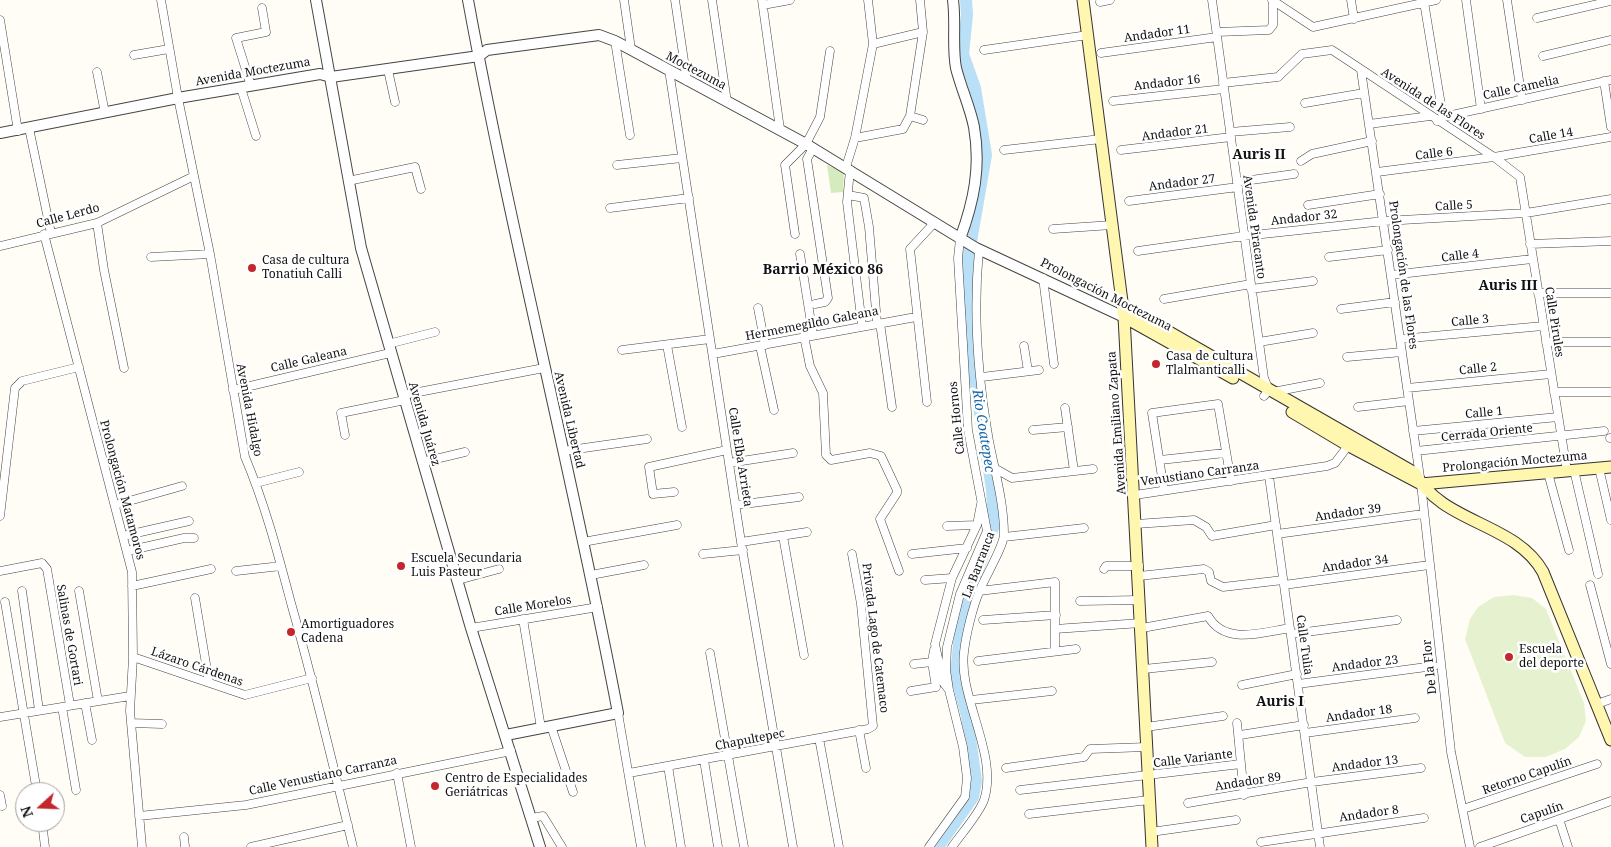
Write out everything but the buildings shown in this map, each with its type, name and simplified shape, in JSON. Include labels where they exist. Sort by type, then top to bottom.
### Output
[{"type":"main road","name":"Avenida Emiliano Zapata","points":[[1083,0],[1124,317],[1142,626],[1151,847]]},
{"type":"main road","name":"Prolongación Moctezuma","points":[[1122,305],[1421,484],[1611,467]]},
{"type":"main road","name":"Prolongación Moctezuma","points":[[1124,317],[1269,393]]},
{"type":"main road","points":[[1421,484],[1440,502],[1490,527],[1523,548],[1536,560],[1557,604],[1611,740]]},
{"type":"street","name":"Avenida Hidalgo","points":[[161,0],[178,98],[210,254],[245,458],[256,483],[281,566],[312,678],[353,847]]},
{"type":"street","name":"Avenida Juárez","points":[[316,0],[361,248],[471,628],[506,734],[540,847]]},
{"type":"street","name":"Avenida Libertad","points":[[468,0],[544,368],[598,607],[641,847]]},
{"type":"street","points":[[624,0],[631,49]]},
{"type":"street","points":[[675,0],[687,80]]},
{"type":"street","points":[[712,0],[727,102]]},
{"type":"street","points":[[780,129],[763,2],[790,0]]},
{"type":"street","points":[[862,326],[848,195],[848,168],[873,44],[868,0]]},
{"type":"street","points":[[855,138],[903,130],[910,116],[923,32],[920,0]]},
{"type":"street","name":"Calle Hornos","points":[[929,847],[965,797],[967,788],[963,747],[946,670],[947,646],[960,594],[987,530],[968,430],[958,258],[961,240],[972,205],[978,163],[974,126],[956,67],[956,19],[953,0]]},
{"type":"street","points":[[1100,2],[1110,0]]},
{"type":"street","name":"Avenida Piracanto","points":[[1212,0],[1264,378],[1269,393]]},
{"type":"street","points":[[1217,34],[1269,30],[1273,25],[1272,0]]},
{"type":"street","points":[[1272,0],[1313,27],[1354,19],[1401,4],[1436,0]]},
{"type":"street","points":[[1351,0],[1354,19]]},
{"type":"street","points":[[1466,0],[1481,109]]},
{"type":"street","points":[[1507,0],[1522,100]]},
{"type":"street","points":[[1537,18],[1611,1]]},
{"type":"street","points":[[1424,2],[1436,118]]},
{"type":"street","points":[[256,136],[236,38],[266,32],[262,8]]},
{"type":"street","points":[[0,21],[18,130]]},
{"type":"street","points":[[873,44],[923,32]]},
{"type":"street","name":"Andador 11","points":[[1101,53],[1217,34]]},
{"type":"street","name":"Avenida Moctezuma","points":[[0,133],[178,98],[320,74],[331,77],[388,70],[479,56],[488,50],[599,35]]},
{"type":"street","name":"Moctezuma","points":[[599,35],[631,49],[780,129]]},
{"type":"street","points":[[984,50],[1088,36]]},
{"type":"street","points":[[1543,56],[1611,40]]},
{"type":"street","points":[[615,41],[630,135]]},
{"type":"street","points":[[134,55],[169,49]]},
{"type":"street","name":"Avenida de las Flores","points":[[1332,50],[1494,157],[1520,177]]},
{"type":"street","name":"Andador 16","points":[[1112,101],[1278,77],[1302,54],[1332,50]]},
{"type":"street","points":[[815,304],[825,302],[828,298],[807,160],[809,146],[820,116],[830,51]]},
{"type":"street","points":[[388,70],[395,102]]},
{"type":"street","name":"Calle Elba Arrieta","points":[[669,70],[742,546],[774,746],[793,847]]},
{"type":"street","name":"Prolongación de las Flores","points":[[1361,70],[1421,484]]},
{"type":"street","points":[[97,72],[105,113]]},
{"type":"street","points":[[1608,81],[1611,127]]},
{"type":"street","name":"Calle Camelia","points":[[1369,124],[1436,118],[1608,81]]},
{"type":"street","points":[[1305,103],[1364,93]]},
{"type":"street","points":[[910,116],[923,120]]},
{"type":"street","name":"Andador 21","points":[[1122,150],[1290,127]]},
{"type":"street","name":"Prolongación Matamoros","points":[[29,128],[48,233],[79,367],[132,572],[133,657],[130,696],[142,847]]},
{"type":"street","name":"Prolongación Moctezuma","points":[[780,129],[848,168],[961,240],[1124,317]]},
{"type":"street","name":"Calle 14","points":[[1494,157],[1611,137]]},
{"type":"street","points":[[1004,150],[1101,139]]},
{"type":"street","points":[[1300,161],[1312,154],[1372,141]]},
{"type":"street","points":[[795,234],[785,165],[809,146]]},
{"type":"street","name":"Calle 6","points":[[1377,172],[1494,157]]},
{"type":"street","points":[[617,165],[682,158]]},
{"type":"street","points":[[348,180],[415,168],[421,189]]},
{"type":"street","name":"Andador 27","points":[[1129,201],[1237,185],[1294,174]]},
{"type":"street","name":"Calle Lerdo","points":[[0,246],[48,233],[97,223],[194,176]]},
{"type":"street","name":"Calle Pirules","points":[[1520,177],[1561,437],[1598,574]]},
{"type":"street","points":[[1308,206],[1380,194]]},
{"type":"street","points":[[848,195],[864,198],[869,227],[879,323],[892,407]]},
{"type":"street","points":[[610,208],[688,198]]},
{"type":"street","points":[[1526,213],[1611,199]]},
{"type":"street","name":"Calle 5","points":[[1384,221],[1526,213]]},
{"type":"street","name":"Andador 32","points":[[1138,251],[1244,236],[1384,221]]},
{"type":"street","points":[[928,402],[916,317],[910,249],[934,222]]},
{"type":"street","points":[[97,223],[104,270],[124,368]]},
{"type":"street","points":[[1053,229],[1112,225]]},
{"type":"street","points":[[1530,244],[1611,241]]},
{"type":"street","name":"La Barranca","points":[[952,847],[984,801],[986,784],[976,717],[966,685],[964,652],[979,591],[1004,536],[996,469],[989,441],[982,377],[976,283],[978,249]]},
{"type":"street","points":[[1329,257],[1388,250]]},
{"type":"street","points":[[151,257],[210,254]]},
{"type":"street","points":[[800,254],[813,335]]},
{"type":"street","name":"Calle 4","points":[[1391,275],[1532,259]]},
{"type":"street","points":[[1043,278],[1054,364]]},
{"type":"street","points":[[1164,299],[1313,281]]},
{"type":"street","points":[[1538,293],[1611,293]]},
{"type":"street","points":[[1341,309],[1395,302]]},
{"type":"street","points":[[758,308],[774,410]]},
{"type":"street","name":"Hermemegildo Galeana","points":[[712,354],[916,317]]},
{"type":"street","name":"Calle 3","points":[[1400,339],[1543,326]]},
{"type":"street","name":"Calle Galeana","points":[[233,390],[389,348],[435,332]]},
{"type":"street","points":[[1259,342],[1313,333]]},
{"type":"street","points":[[804,336],[810,366],[824,393],[826,455],[830,460],[870,453],[881,456],[897,490],[897,493],[880,519],[899,570]]},
{"type":"street","points":[[622,350],[710,339]]},
{"type":"street","points":[[1546,342],[1611,342]]},
{"type":"street","points":[[667,345],[682,426]]},
{"type":"street","points":[[1024,346],[1028,371]]},
{"type":"street","points":[[1347,357],[1402,352]]},
{"type":"street","points":[[0,516],[15,388],[22,381],[79,367]]},
{"type":"street","points":[[345,435],[341,413],[544,368]]},
{"type":"street","points":[[982,377],[1039,370]]},
{"type":"street","name":"Calle 2","points":[[1407,388],[1551,374]]},
{"type":"street","points":[[1269,393],[1320,383]]},
{"type":"street","points":[[1554,392],[1611,392]]},
{"type":"street","points":[[1358,407],[1409,401]]},
{"type":"street","points":[[1164,490],[1152,413],[1218,404],[1231,481]]},
{"type":"street","points":[[1065,408],[1074,472]]},
{"type":"street","name":"Calle 1","points":[[1413,431],[1558,417]]},
{"type":"street","points":[[1033,430],[1068,427]]},
{"type":"street","name":"Cerrada Oriente","points":[[1416,451],[1604,431]]},
{"type":"street","points":[[563,451],[647,439]]},
{"type":"street","name":"Venustiano Carranza","points":[[1135,495],[1269,476],[1335,463],[1351,442]]},
{"type":"street","points":[[674,492],[653,494],[649,466],[727,450]]},
{"type":"street","points":[[423,462],[465,452]]},
{"type":"street","points":[[1160,460],[1225,453]]},
{"type":"street","points":[[729,464],[794,454]]},
{"type":"street","points":[[1599,468],[1611,520]]},
{"type":"street","points":[[996,469],[1012,478],[1093,470]]},
{"type":"street","points":[[256,483],[300,472]]},
{"type":"street","points":[[1548,473],[1569,550]]},
{"type":"street","name":"Calle Tulia","points":[[1269,476],[1320,847]]},
{"type":"street","name":"De la Flor","points":[[1421,484],[1451,752],[1470,847]]},
{"type":"street","points":[[115,505],[182,486]]},
{"type":"street","points":[[736,505],[799,497]]},
{"type":"street","points":[[911,691],[936,687],[932,662],[935,644],[952,578],[978,525],[982,500]]},
{"type":"street","name":"Andador 39","points":[[1277,534],[1423,514]]},
{"type":"street","points":[[1136,524],[1194,520],[1206,527],[1212,536],[1276,525]]},
{"type":"street","points":[[123,536],[189,522]]},
{"type":"street","points":[[583,542],[677,525]]},
{"type":"street","points":[[947,526],[978,525]]},
{"type":"street","points":[[1004,536],[1084,528]]},
{"type":"street","points":[[703,554],[807,532]]},
{"type":"street","points":[[784,536],[804,655]]},
{"type":"street","points":[[127,551],[184,538],[194,538]]},
{"type":"street","points":[[912,554],[967,548]]},
{"type":"street","name":"Privada Lago de Catemaco","points":[[852,554],[861,604],[873,726]]},
{"type":"street","name":"Salinas de Gortari","points":[[0,571],[42,564],[47,569],[76,790]]},
{"type":"street","name":"Andador 34","points":[[1139,571],[1204,569],[1209,572],[1211,581],[1223,587],[1284,583],[1429,565]]},
{"type":"street","points":[[236,571],[281,566]]},
{"type":"street","points":[[591,575],[644,566]]},
{"type":"street","points":[[1104,569],[1106,566],[1139,571]]},
{"type":"street","points":[[132,586],[211,569]]},
{"type":"street","points":[[458,580],[500,569]]},
{"type":"street","points":[[925,580],[952,578]]},
{"type":"street","points":[[979,591],[1056,582],[1055,650]]},
{"type":"street","points":[[1590,585],[1611,664]]},
{"type":"street","points":[[79,590],[98,701]]},
{"type":"street","points":[[22,591],[39,710]]},
{"type":"street","points":[[195,598],[209,682]]},
{"type":"street","points":[[1080,601],[1140,600]]},
{"type":"street","points":[[5,602],[35,782]]},
{"type":"street","name":"Calle Morelos","points":[[471,628],[598,607]]},
{"type":"street","points":[[984,620],[1056,615]]},
{"type":"street","points":[[1055,630],[1142,626],[1208,616],[1214,625],[1236,636],[1397,620]]},
{"type":"street","points":[[523,619],[546,727],[573,792]]},
{"type":"street","points":[[935,644],[942,682],[949,690]]},
{"type":"street","points":[[978,661],[1055,650],[1076,649]]},
{"type":"street","points":[[710,653],[744,847]]},
{"type":"street","name":"Lázaro Cárdenas","points":[[133,657],[245,695],[312,678]]},
{"type":"street","points":[[914,664],[932,662]]},
{"type":"street","points":[[1144,669],[1212,662]]},
{"type":"street","name":"Andador 23","points":[[1298,684],[1434,666]]},
{"type":"street","points":[[1242,685],[1297,674]]},
{"type":"street","points":[[971,700],[1052,690]]},
{"type":"street","points":[[0,717],[130,696]]},
{"type":"street","points":[[1597,704],[1611,700]]},
{"type":"street","points":[[85,703],[92,740]]},
{"type":"street","points":[[506,734],[618,713]]},
{"type":"street","points":[[1146,727],[1223,716]]},
{"type":"street","name":"Andador 18","points":[[1240,735],[1415,718]]},
{"type":"street","points":[[131,723],[162,724]]},
{"type":"street","points":[[1237,723],[1240,735],[1244,795]]},
{"type":"street","name":"Chapultepec","points":[[629,773],[727,756],[873,726]]},
{"type":"street","points":[[859,730],[866,768]]},
{"type":"street","points":[[819,738],[839,847]]},
{"type":"street","points":[[1006,768],[1084,757],[1090,748],[1147,747]]},
{"type":"street","name":"Calle Venustiano Carranza","points":[[139,816],[246,805],[511,751]]},
{"type":"street","points":[[704,760],[718,847]]},
{"type":"street","name":"Calle Variante","points":[[1020,790],[1241,764]]},
{"type":"street","name":"Retorno Capulín","points":[[1463,809],[1597,764]]},
{"type":"street","points":[[668,766],[680,847]]},
{"type":"street","name":"Andador 13","points":[[1312,782],[1420,768]]},
{"type":"street","points":[[397,773],[411,847]]},
{"type":"street","name":"Andador 89","points":[[1188,803],[1312,782]]},
{"type":"street","points":[[0,795],[2,806]]},
{"type":"street","points":[[1029,814],[1149,800]]},
{"type":"street","name":"Capulín","points":[[1480,847],[1611,801]]},
{"type":"street","points":[[531,818],[544,816],[562,847]]},
{"type":"street","name":"Andador 8","points":[[1261,842],[1318,832],[1424,818]]},
{"type":"street","points":[[1559,819],[1568,847]]},
{"type":"street","points":[[1151,832],[1236,820]]},
{"type":"street","points":[[251,847],[348,825]]},
{"type":"street","points":[[43,832],[45,847]]},
{"type":"street","points":[[184,837],[185,847]]},
{"type":"green space","points":[[827,165],[844,173],[843,192],[831,193]]},
{"type":"green space","points":[[1514,595],[1532,598],[1546,609],[1584,703],[1586,721],[1579,737],[1565,749],[1546,757],[1525,757],[1505,743],[1465,639],[1470,619],[1478,607],[1494,597]]},
{"type":"waterway","name":"Rio Coatepec","points":[[938,847],[973,797],[976,781],[967,716],[956,675],[962,613],[994,525],[992,489],[967,330],[968,259],[986,155],[975,88],[963,54],[967,15],[966,0]]},
{"type":"place","name":"Casa de cultura Tonatiuh Calli","points":[[252,268]]},
{"type":"place","name":"Casa de cultura Tlalmanticalli","points":[[1156,364]]},
{"type":"place","name":"Escuela Secundaria Luis Pasteur","points":[[401,566]]},
{"type":"place","name":"Amortiguadores Cadena","points":[[291,632]]},
{"type":"place","name":"Escuela del deporte","points":[[1509,657]]},
{"type":"place","name":"Centro de Especialidades Geriátricas","points":[[435,786]]},
{"type":"district","name":"Auris II","points":[[1259,155]]},
{"type":"district","name":"Barrio México 86","points":[[823,270]]},
{"type":"district","name":"Auris III","points":[[1508,286]]},
{"type":"district","name":"Auris I","points":[[1280,702]]}]
